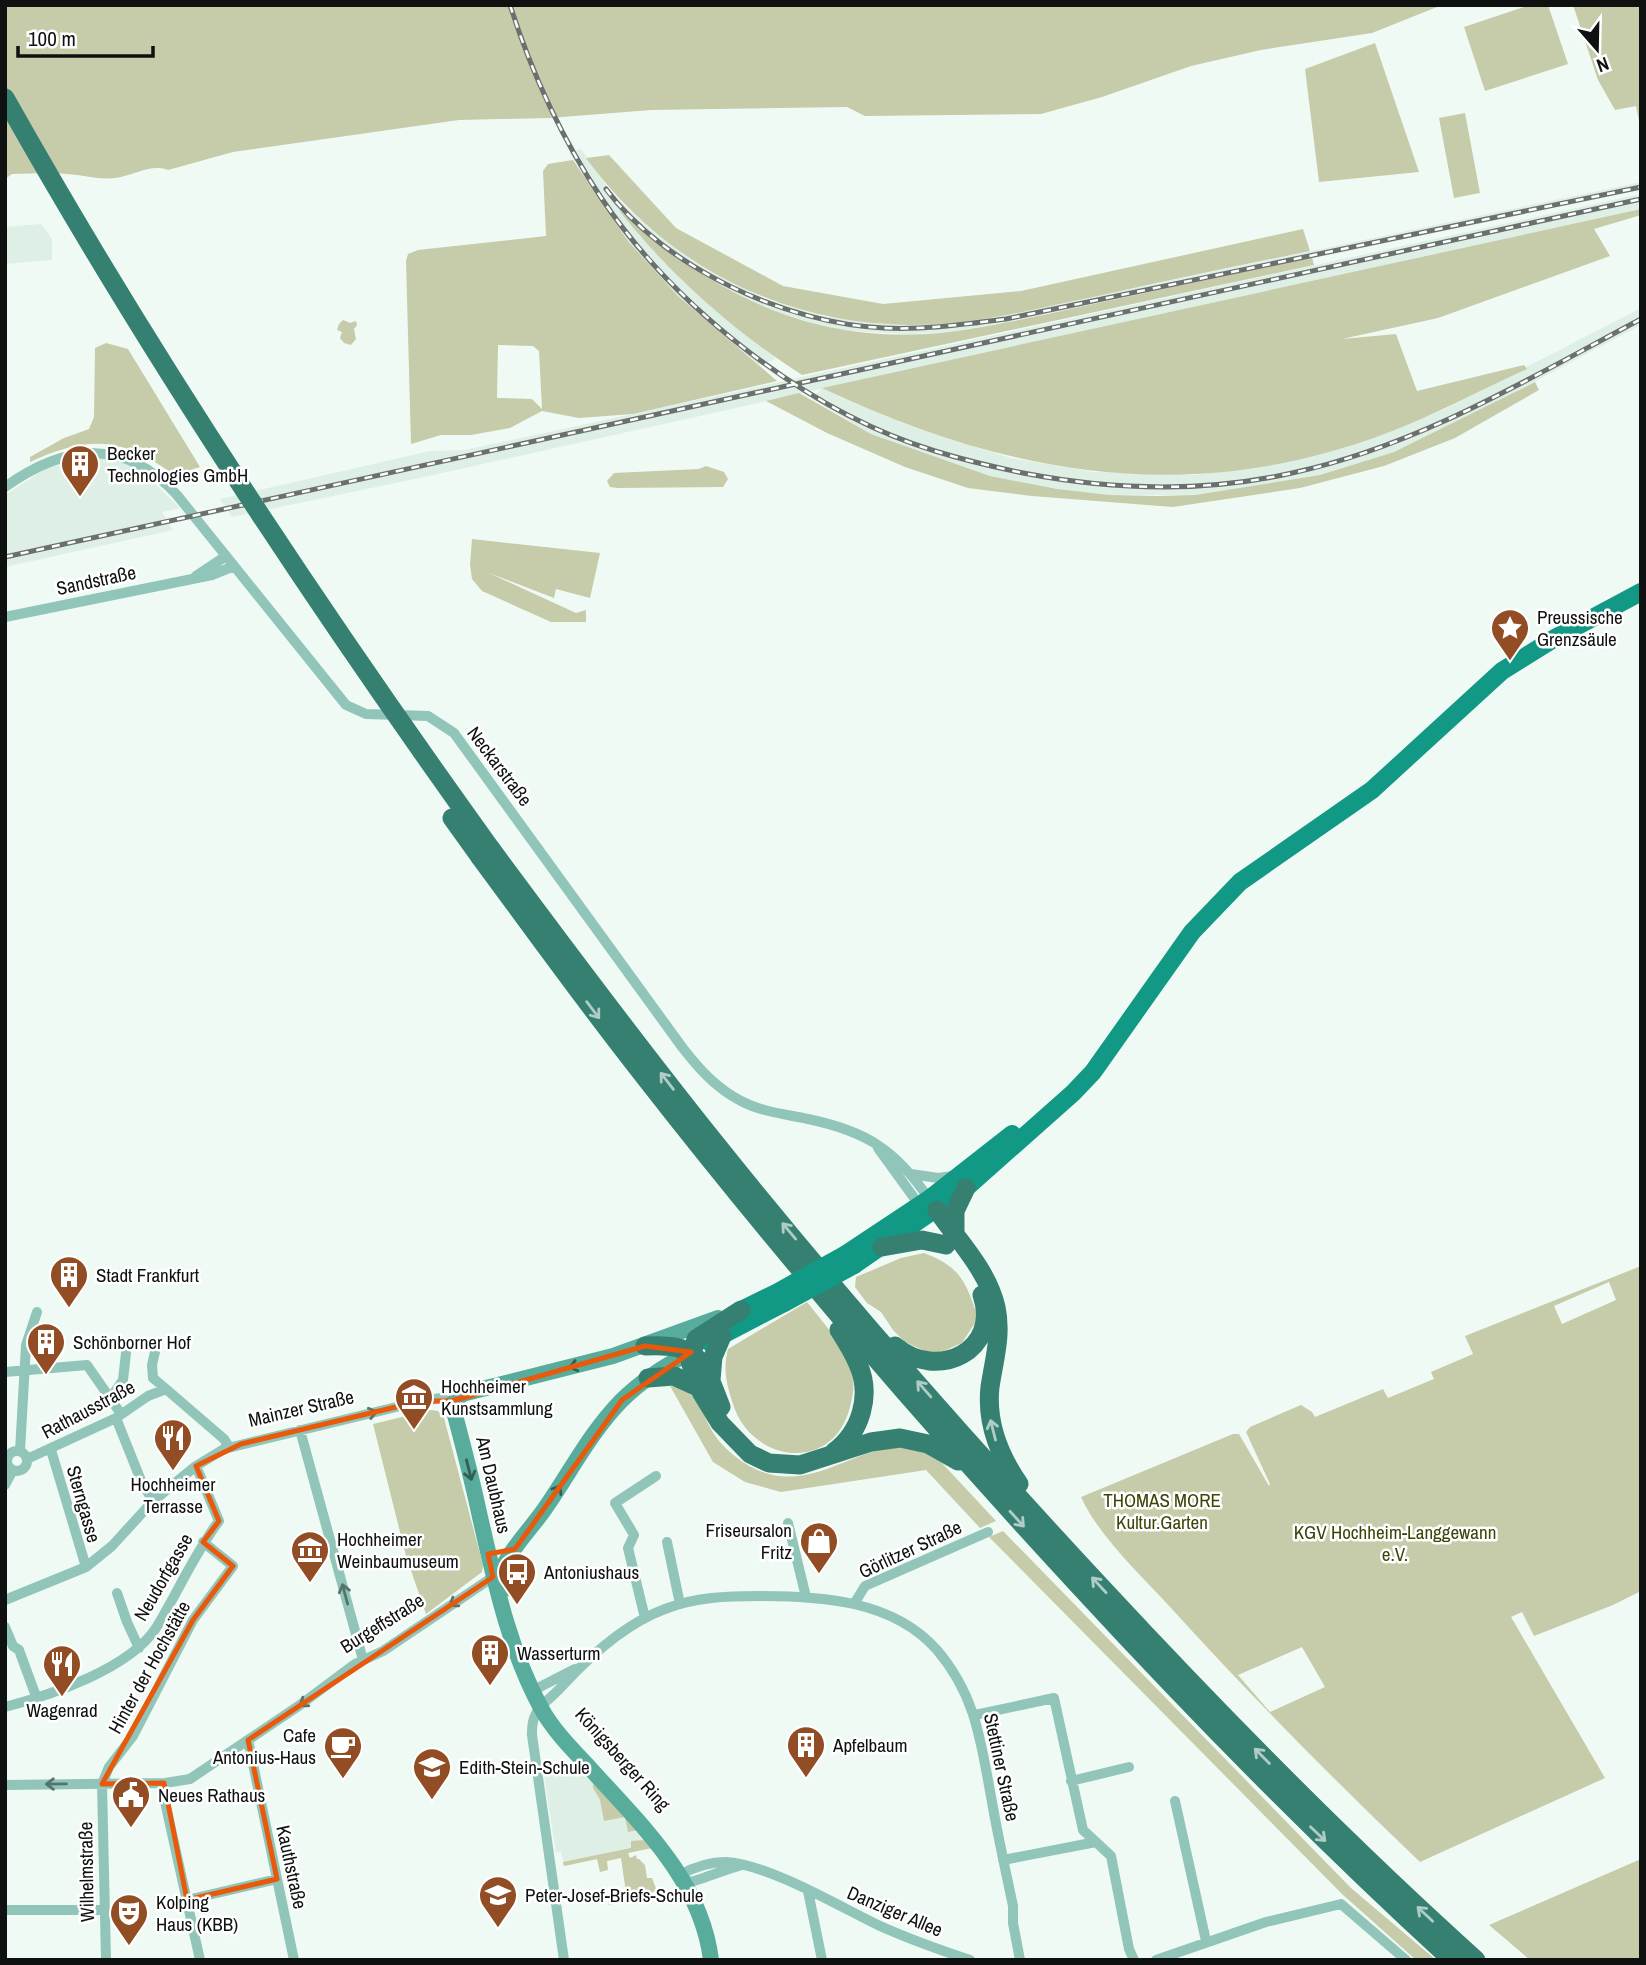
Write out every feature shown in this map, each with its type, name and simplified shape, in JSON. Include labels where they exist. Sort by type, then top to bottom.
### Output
[{"type":"highway","points":[[5,98],[87,240],[225,461],[485,853],[642,1073],[812,1284],[971,1468],[1123,1634],[1259,1776],[1452,1960]]},
{"type":"highway","points":[[5,123],[90,268],[220,478],[355,681],[485,853],[709,1135],[865,1321],[1050,1532],[1280,1774],[1476,1960]]},
{"type":"highway","points":[[865,1321],[902,1352],[918,1361],[945,1362],[969,1349],[983,1326],[986,1308],[972,1276],[951,1240],[955,1211],[964,1181]]},
{"type":"highway","points":[[928,1208],[987,1282],[996,1307],[999,1335],[989,1398],[993,1432],[1013,1475],[1050,1532]]},
{"type":"highway","points":[[882,1247],[922,1240],[951,1240]]},
{"type":"highway","points":[[812,1284],[858,1363],[864,1394],[861,1414],[852,1433],[838,1449],[820,1460]]},
{"type":"highway","points":[[691,1352],[696,1339],[741,1310]]},
{"type":"highway","points":[[704,1384],[722,1336]]},
{"type":"highway","points":[[645,1346],[678,1346],[691,1352],[698,1359],[704,1384],[720,1423],[750,1454],[769,1463],[790,1466],[820,1460],[872,1442],[900,1438],[928,1444],[971,1468]]},
{"type":"highway","points":[[648,1378],[674,1376],[704,1384]]},
{"type":"main road","points":[[497,1578],[506,1561],[555,1495],[581,1451],[622,1400],[648,1378],[722,1336],[780,1298],[850,1260],[964,1181],[1073,1093],[1093,1072],[1192,932],[1240,883],[1372,790],[1474,695],[1525,656],[1641,592]]},
{"type":"main road","points":[[850,1260],[882,1247],[928,1208]]},
{"type":"main road","points":[[452,1404],[465,1393],[645,1346],[780,1298]]},
{"type":"main road","name":"Am Daubhaus","points":[[452,1404],[497,1578]]},
{"type":"main road","points":[[485,1539],[491,1549],[498,1553],[515,1549]]},
{"type":"main road","name":"Königsberger Ring","points":[[497,1578],[540,1695],[558,1734],[688,1876],[707,1907],[721,1960]]},
{"type":"main road","name":"Königsberger Ring","points":[[688,1876],[711,1960]]},
{"type":"street","name":"Neckarstraße","points":[[5,486],[42,464],[67,455],[88,452],[122,457],[138,463],[165,482],[346,705],[366,714],[428,716],[454,733],[682,1047],[710,1080],[730,1095],[753,1106],[809,1119],[868,1139],[894,1155],[911,1174],[928,1208]]},
{"type":"street","name":"Sandstraße","points":[[194,578],[226,556]]},
{"type":"street","name":"Sandstraße","points":[[5,617],[212,575],[234,566]]},
{"type":"street","name":"Neckarstraße","points":[[868,1139],[928,1208]]},
{"type":"street","points":[[911,1174],[964,1181]]},
{"type":"street","points":[[13,1469],[7,1461],[16,1452],[26,1368],[26,1345],[37,1312]]},
{"type":"street","name":"Rathausstraße","points":[[155,1352],[153,1378],[224,1439],[229,1447]]},
{"type":"street","points":[[110,1399],[123,1380],[126,1353]]},
{"type":"street","points":[[5,1372],[26,1368],[87,1365],[110,1399],[142,1483],[153,1501]]},
{"type":"street","name":"Rathausstraße","points":[[5,1485],[13,1469],[23,1469],[16,1452],[51,1450],[118,1416],[148,1396],[166,1390]]},
{"type":"street","name":"Mainzer Straße","points":[[5,1600],[86,1567],[111,1546],[153,1501],[196,1466],[229,1447],[421,1401],[440,1398],[452,1404]]},
{"type":"street","points":[[300,1430],[363,1660]]},
{"type":"street","name":"Sterngasse","points":[[51,1450],[86,1567]]},
{"type":"street","name":"Neudorfgasse","points":[[5,1707],[37,1699],[90,1676],[139,1648],[155,1629],[202,1542],[219,1521],[196,1466]]},
{"type":"street","points":[[645,1618],[628,1548],[634,1535],[615,1503],[656,1476]]},
{"type":"street","points":[[788,1523],[806,1597]]},
{"type":"street","name":"Görlitzer Straße","points":[[855,1604],[865,1586],[988,1532]]},
{"type":"street","name":"Hinter der Hochstätte","points":[[102,1784],[109,1767],[133,1736],[193,1620],[233,1566],[202,1542]]},
{"type":"street","points":[[667,1542],[680,1604]]},
{"type":"street","name":"Burgeffstraße","points":[[5,1785],[165,1783],[190,1779],[363,1660],[383,1651],[497,1578]]},
{"type":"street","points":[[117,1593],[139,1648]]},
{"type":"street","name":"Stettiner Straße","points":[[540,1695],[645,1618],[680,1604],[712,1598],[746,1596],[806,1597],[855,1604],[897,1620],[926,1639],[949,1666],[975,1715],[1013,1906],[1013,1923],[1020,1960]]},
{"type":"street","points":[[5,1627],[13,1646],[19,1650],[37,1699]]},
{"type":"street","points":[[540,1695],[533,1718],[532,1735],[565,1960]]},
{"type":"street","points":[[975,1715],[1054,1698],[1083,1829],[1111,1856],[1129,1949],[1134,1960]]},
{"type":"street","name":"Kauthstraße","points":[[248,1741],[294,1960]]},
{"type":"street","points":[[1072,1781],[1129,1767]]},
{"type":"street","points":[[165,1783],[165,1802],[200,1960]]},
{"type":"street","name":"Wilhelmstraße","points":[[102,1784],[106,1960]]},
{"type":"street","points":[[1175,1801],[1206,1941]]},
{"type":"street","points":[[1003,1860],[1096,1842]]},
{"type":"street","name":"Danziger Allee","points":[[688,1876],[742,1865],[808,1891],[882,1927],[970,1960]]},
{"type":"street","points":[[187,1900],[277,1879]]},
{"type":"street","points":[[808,1891],[822,1960]]},
{"type":"street","points":[[1156,1960],[1266,1922],[1341,1904],[1406,1960]]},
{"type":"street","points":[[5,1910],[104,1910]]},
{"type":"highlighted area","points":[[645,1346],[691,1352],[622,1400],[515,1549],[488,1554],[493,1577],[248,1740],[277,1879],[187,1900],[164,1783],[102,1784],[193,1620],[233,1566],[203,1542],[219,1521],[196,1466],[241,1444],[421,1401],[452,1401]]},
{"type":"shaded area","points":[[581,149],[609,189],[625,206],[651,229],[709,270],[765,299],[822,316],[886,324],[950,323],[1006,315],[1641,182],[1641,190],[1007,322],[948,332],[911,334],[849,331],[819,325],[761,307],[731,292],[669,253],[623,213],[639,235],[689,286],[776,359],[759,365],[678,296],[628,241],[569,153]]},
{"type":"shaded area","points":[[1641,194],[1641,209],[823,388],[839,394],[839,397],[940,436],[1011,458],[1094,472],[1193,475],[1255,468],[1316,456],[1386,433],[1445,409],[1641,308],[1641,325],[1513,393],[1394,452],[1320,475],[1195,495],[1110,495],[1057,489],[990,476],[871,434],[812,399],[821,389],[232,517],[220,499],[430,451],[464,450],[633,414]]},
{"type":"shaded area","points":[[41,224],[52,239],[52,260],[5,264],[5,227]]},
{"type":"shaded area","points":[[110,459],[130,465],[146,475],[180,508],[162,512],[173,530],[5,567],[5,495],[42,471],[71,460]]},
{"type":"shaded area","points":[[580,1769],[652,1848],[564,1866],[561,1852],[556,1853],[544,1776]]},
{"type":"green space","points":[[5,5],[1442,5],[1372,33],[1261,50],[1191,66],[1102,97],[1041,114],[865,116],[847,107],[651,110],[549,118],[459,120],[233,152],[168,170],[155,168],[115,178],[46,173],[12,174],[5,179]]},
{"type":"green space","points":[[1530,5],[1548,5],[1568,64],[1485,91],[1464,27]]},
{"type":"green space","points":[[1573,5],[1641,5],[1641,131],[1636,106],[1615,110],[1598,80]]},
{"type":"green space","points":[[1375,43],[1419,172],[1319,182],[1305,69]]},
{"type":"green space","points":[[1465,113],[1480,193],[1454,198],[1439,118]]},
{"type":"green space","points":[[609,155],[676,228],[783,286],[883,304],[1021,291],[1303,229],[1310,251],[971,321],[897,325],[845,319],[794,308],[746,289],[700,265],[658,235],[620,199],[586,158]]},
{"type":"green space","points":[[573,160],[628,241],[678,296],[777,381],[633,414],[579,418],[542,411],[510,428],[471,435],[441,435],[411,444],[406,261],[408,254],[418,250],[546,236],[543,171],[548,164]],"holes":[[[498,345],[533,346],[539,351],[542,409],[532,399],[497,398]]]},
{"type":"green space","points":[[618,209],[691,267],[769,309],[811,323],[854,331],[900,335],[966,330],[1312,257],[1314,265],[802,375],[776,358],[703,300],[658,256]]},
{"type":"green space","points":[[1641,209],[1641,215],[1594,229],[1610,256],[1438,318],[1342,339],[1396,334],[1417,391],[1524,365],[1527,369],[1405,426],[1313,456],[1240,470],[1168,475],[1098,471],[1028,460],[959,442],[891,418],[822,388]]},
{"type":"green space","points":[[343,320],[350,323],[356,321],[356,339],[351,345],[344,343],[340,338],[342,332],[337,330]]},
{"type":"green space","points":[[106,343],[128,349],[200,467],[174,475],[138,453],[105,444],[70,447],[30,462],[30,457],[64,438],[89,429],[94,417],[95,348]]},
{"type":"green space","points":[[1535,382],[1539,390],[1455,438],[1384,466],[1300,488],[1173,507],[968,488],[905,467],[827,433],[766,401],[799,393],[871,434],[990,476],[1057,489],[1110,495],[1157,496],[1195,495],[1320,475],[1394,452]]},
{"type":"green space","points":[[706,466],[724,472],[728,479],[723,487],[618,488],[610,487],[607,481],[614,473],[699,469]]},
{"type":"green space","points":[[472,539],[600,553],[590,598],[556,589],[554,598],[489,573],[576,613],[586,610],[586,622],[551,622],[482,591],[472,579]]},
{"type":"green space","points":[[924,1253],[946,1264],[960,1277],[978,1318],[962,1343],[939,1353],[925,1351],[905,1342],[881,1312],[867,1303],[855,1287],[856,1277],[901,1258]]},
{"type":"green space","name":"KGV Hochheim-Langgewann e.V.","points":[[1641,1266],[1641,1591],[1534,1636],[1522,1612],[1511,1617],[1605,1778],[1420,1862],[1293,1737],[1134,1569],[1099,1527],[1081,1497],[1233,1434],[1239,1434],[1269,1486],[1246,1432],[1250,1427],[1301,1405],[1315,1417],[1383,1389],[1388,1398],[1434,1379],[1431,1372],[1473,1354],[1465,1336]],"holes":[[[1609,1282],[1616,1300],[1562,1324],[1554,1306]],[[1302,1647],[1325,1687],[1270,1712],[1238,1675]]]},
{"type":"green space","points":[[807,1302],[834,1336],[845,1355],[852,1375],[853,1391],[841,1429],[827,1443],[810,1451],[791,1453],[772,1448],[755,1438],[741,1422],[728,1388],[726,1362],[728,1349]]},
{"type":"green space","points":[[670,1386],[679,1387],[692,1396],[714,1434],[725,1447],[761,1472],[792,1476],[815,1473],[878,1450],[899,1447],[920,1451],[942,1463],[996,1521],[980,1528],[926,1470],[781,1492],[745,1482],[713,1462]]},
{"type":"green space","points":[[431,1410],[438,1411],[444,1418],[483,1565],[482,1572],[426,1614],[406,1556],[373,1424]]},
{"type":"green space","points":[[1003,1531],[1351,1888],[1436,1960],[1416,1960],[1342,1894],[989,1537]]},
{"type":"green space","points":[[593,1783],[638,1830],[628,1832],[625,1817],[604,1821]]},
{"type":"green space","points":[[647,1840],[652,1848],[628,1853],[630,1858],[636,1855],[645,1865],[647,1878],[652,1878],[657,1891],[649,1893],[649,1897],[609,1905],[607,1895],[611,1894],[613,1903],[627,1900],[621,1858],[607,1861],[608,1870],[600,1872],[597,1859],[564,1866],[563,1862],[631,1848],[631,1841]]},
{"type":"green space","points":[[1641,1859],[1641,1960],[1530,1960],[1489,1925]]},
{"type":"railway","points":[[510,5],[538,81],[574,153],[602,199],[632,240],[668,279],[707,317],[749,352],[794,384],[840,411],[888,434],[935,451],[1012,471],[1124,486],[1225,484],[1292,473],[1339,461],[1428,428],[1514,387],[1641,319]]},
{"type":"railway","points":[[606,189],[631,217],[661,243],[694,267],[731,287],[808,316],[847,324],[899,328],[1006,319],[1641,187]]},
{"type":"railway","points":[[5,557],[1641,199]]},
{"type":"place","name":"Becker Technologies GmbH","points":[[80,498]]},
{"type":"place","name":"Preussische Grenzsäule","points":[[1510,662]]},
{"type":"place","name":"Stadt Frankfurt","points":[[69,1309]]},
{"type":"place","name":"Schönborner Hof","points":[[46,1376]]},
{"type":"place","name":"Hochheimer Kunstsammlung","points":[[414,1431]]},
{"type":"place","name":"Hochheimer Terrasse","points":[[173,1472]]},
{"type":"place","name":"Friseursalon Fritz","points":[[819,1575]]},
{"type":"place","name":"Hochheimer Weinbaumuseum","points":[[310,1584]]},
{"type":"place","name":"Antoniushaus","points":[[517,1606]]},
{"type":"place","name":"Wasserturm","points":[[490,1687]]},
{"type":"place","name":"Wagenrad","points":[[62,1698]]},
{"type":"place","name":"Apfelbaum","points":[[806,1779]]},
{"type":"place","name":"Cafe Antonius-Haus","points":[[343,1780]]},
{"type":"place","name":"Edith-Stein-Schule","points":[[432,1801]]},
{"type":"place","name":"Neues Rathaus","points":[[131,1829]]},
{"type":"place","name":"Peter-Josef-Briefs-Schule","points":[[498,1929]]},
{"type":"place","name":"Kolping Haus (KBB)","points":[[129,1947]]},
{"type":"park label","name":"THOMAS MORE Kultur.Garten","points":[[1162,1511]]}]
